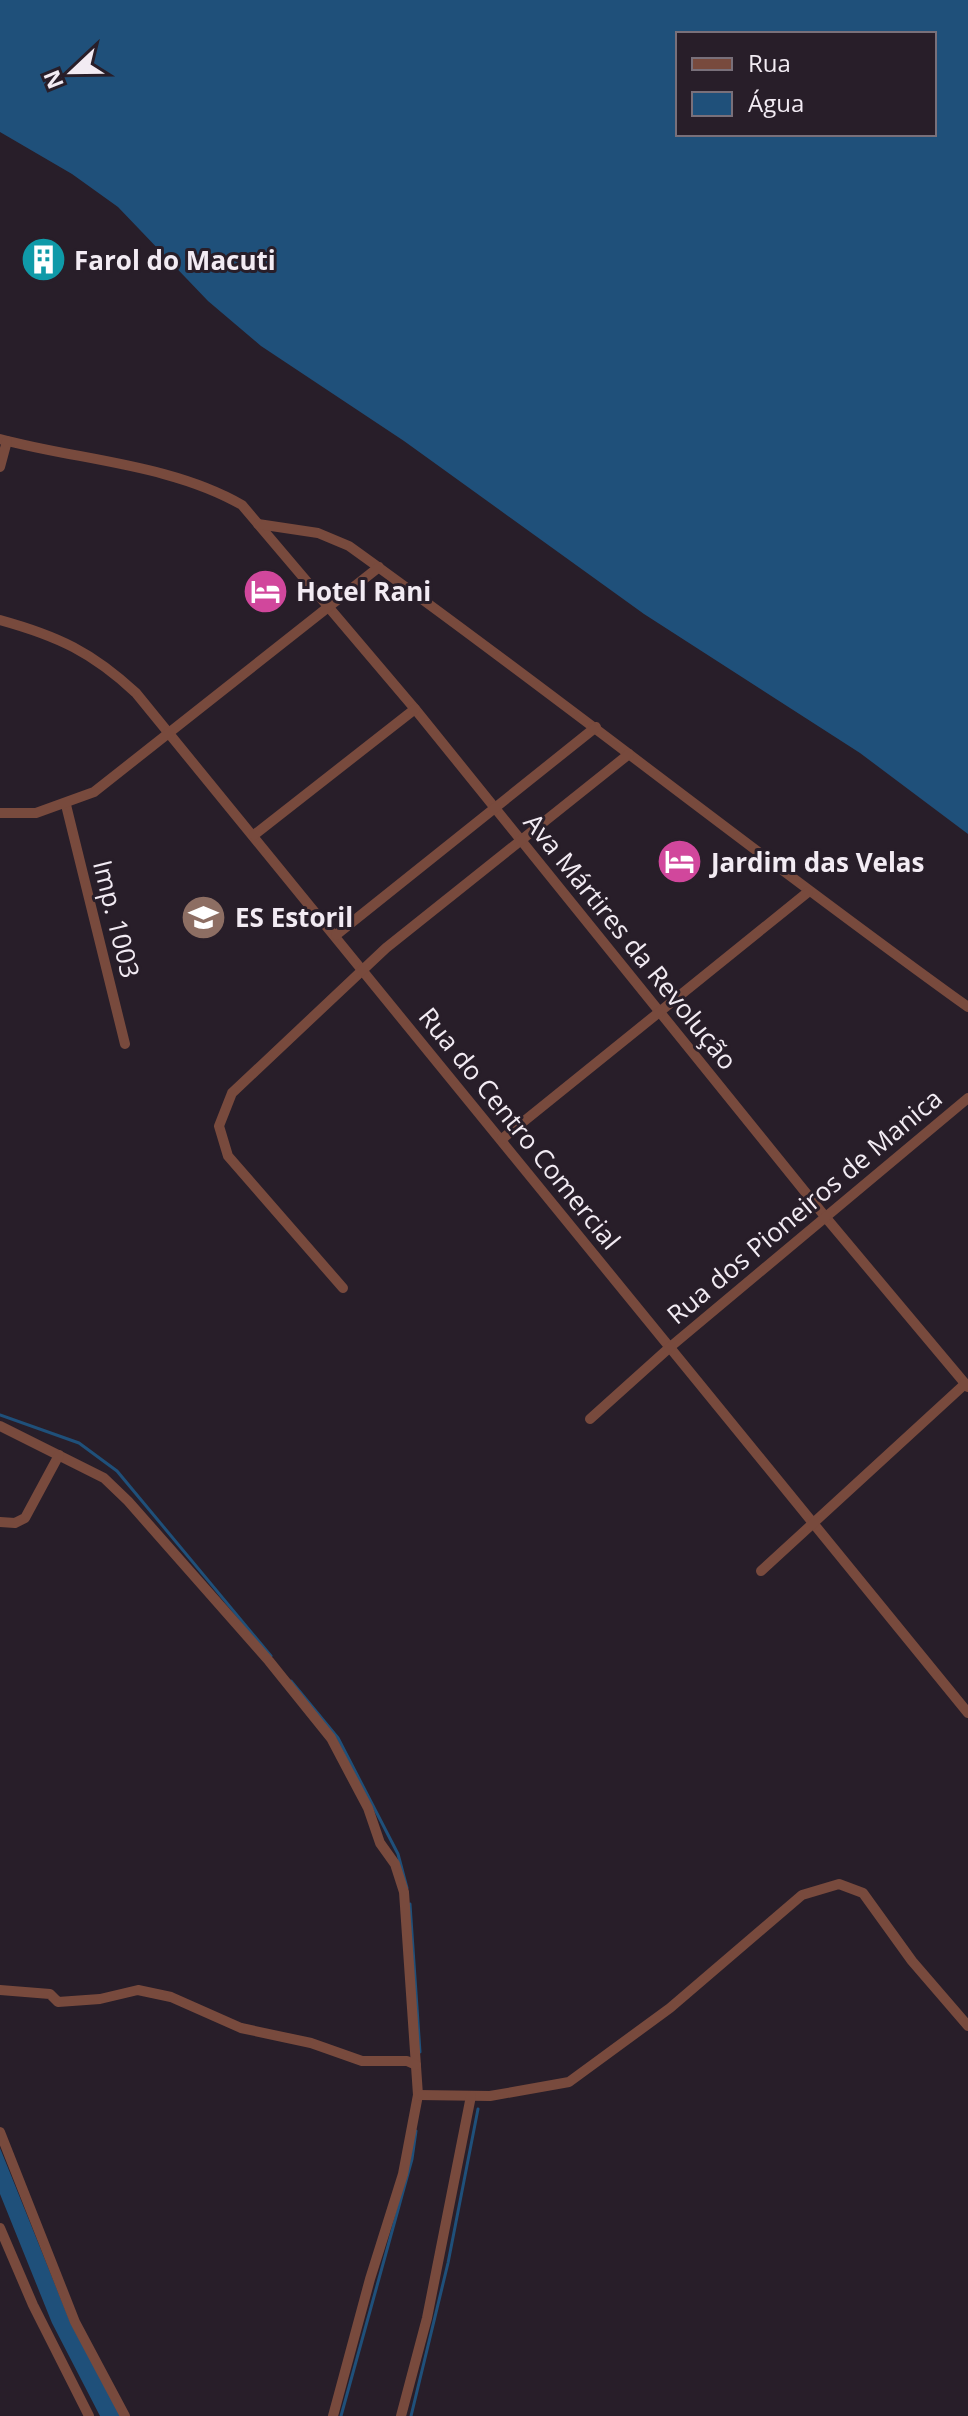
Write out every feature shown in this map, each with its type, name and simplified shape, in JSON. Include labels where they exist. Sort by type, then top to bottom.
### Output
[{"type":"street","points":[[0,467],[4,440]]},
{"type":"street","name":"Ava Mártires da Revolução","points":[[4,440],[163,476],[223,494],[242,505],[330,605],[827,1219],[967,1385]]},
{"type":"street","points":[[258,524],[318,533],[349,546],[596,727],[808,892],[968,1007]]},
{"type":"street","points":[[0,813],[36,813],[66,805],[94,792],[379,567]]},
{"type":"street","name":"Rua do Centro Comercial","points":[[0,620],[70,644],[101,661],[136,693],[968,1713]]},
{"type":"street","points":[[254,835],[415,709]]},
{"type":"street","points":[[336,935],[497,810],[596,727]]},
{"type":"street","points":[[343,1288],[228,1156],[219,1126],[232,1093],[412,926],[629,754]]},
{"type":"street","name":"Imp. 1003","points":[[66,805],[125,1044]]},
{"type":"street","points":[[502,1139],[808,892]]},
{"type":"street","name":"Rua dos Pioneiros de Manica","points":[[590,1419],[669,1348],[968,1098]]},
{"type":"street","points":[[761,1571],[967,1385]]},
{"type":"street","points":[[0,1426],[104,1478],[128,1501],[269,1661],[331,1738],[368,1808],[380,1843],[401,1877],[409,1932],[418,2095],[403,2174],[370,2279],[333,2416]]},
{"type":"street","points":[[0,1522],[15,1523],[25,1518],[59,1455]]},
{"type":"street","points":[[418,2095],[471,2096],[528,2092],[569,2082],[670,2008],[802,1895],[823,1886],[839,1884],[863,1893],[912,1961],[968,2026]]},
{"type":"street","points":[[0,1990],[50,1994],[58,2002],[100,1999],[138,1990],[171,1997],[241,2028],[311,2043],[362,2061],[407,2061],[416,2065]]},
{"type":"street","points":[[401,2416],[427,2318],[471,2096]]},
{"type":"street","points":[[0,2132],[75,2322],[125,2416]]},
{"type":"street","points":[[0,2228],[33,2305],[89,2416]]},
{"type":"water","points":[[0,0],[968,0],[968,834],[860,753],[644,614],[404,441],[261,346],[208,301],[118,207],[72,174],[0,132]]},
{"type":"water","points":[[0,2148],[71,2324],[121,2416],[100,2416],[52,2323],[0,2194]]},
{"type":"waterway","points":[[0,1415],[79,1443],[117,1471],[271,1656]]},
{"type":"waterway","points":[[291,1681],[338,1738],[398,1854],[407,1888]]},
{"type":"waterway","points":[[410,1904],[420,2052]]},
{"type":"waterway","points":[[411,2416],[448,2263],[478,2109]]},
{"type":"waterway","points":[[341,2416],[412,2159],[416,2131]]},
{"type":"place","name":"Farol do Macuti","points":[[43,260]]},
{"type":"place","name":"Hotel Rani","points":[[265,591]]},
{"type":"place","name":"Jardim das Velas","points":[[680,862]]},
{"type":"place","name":"ES Estoril","points":[[204,917]]}]
